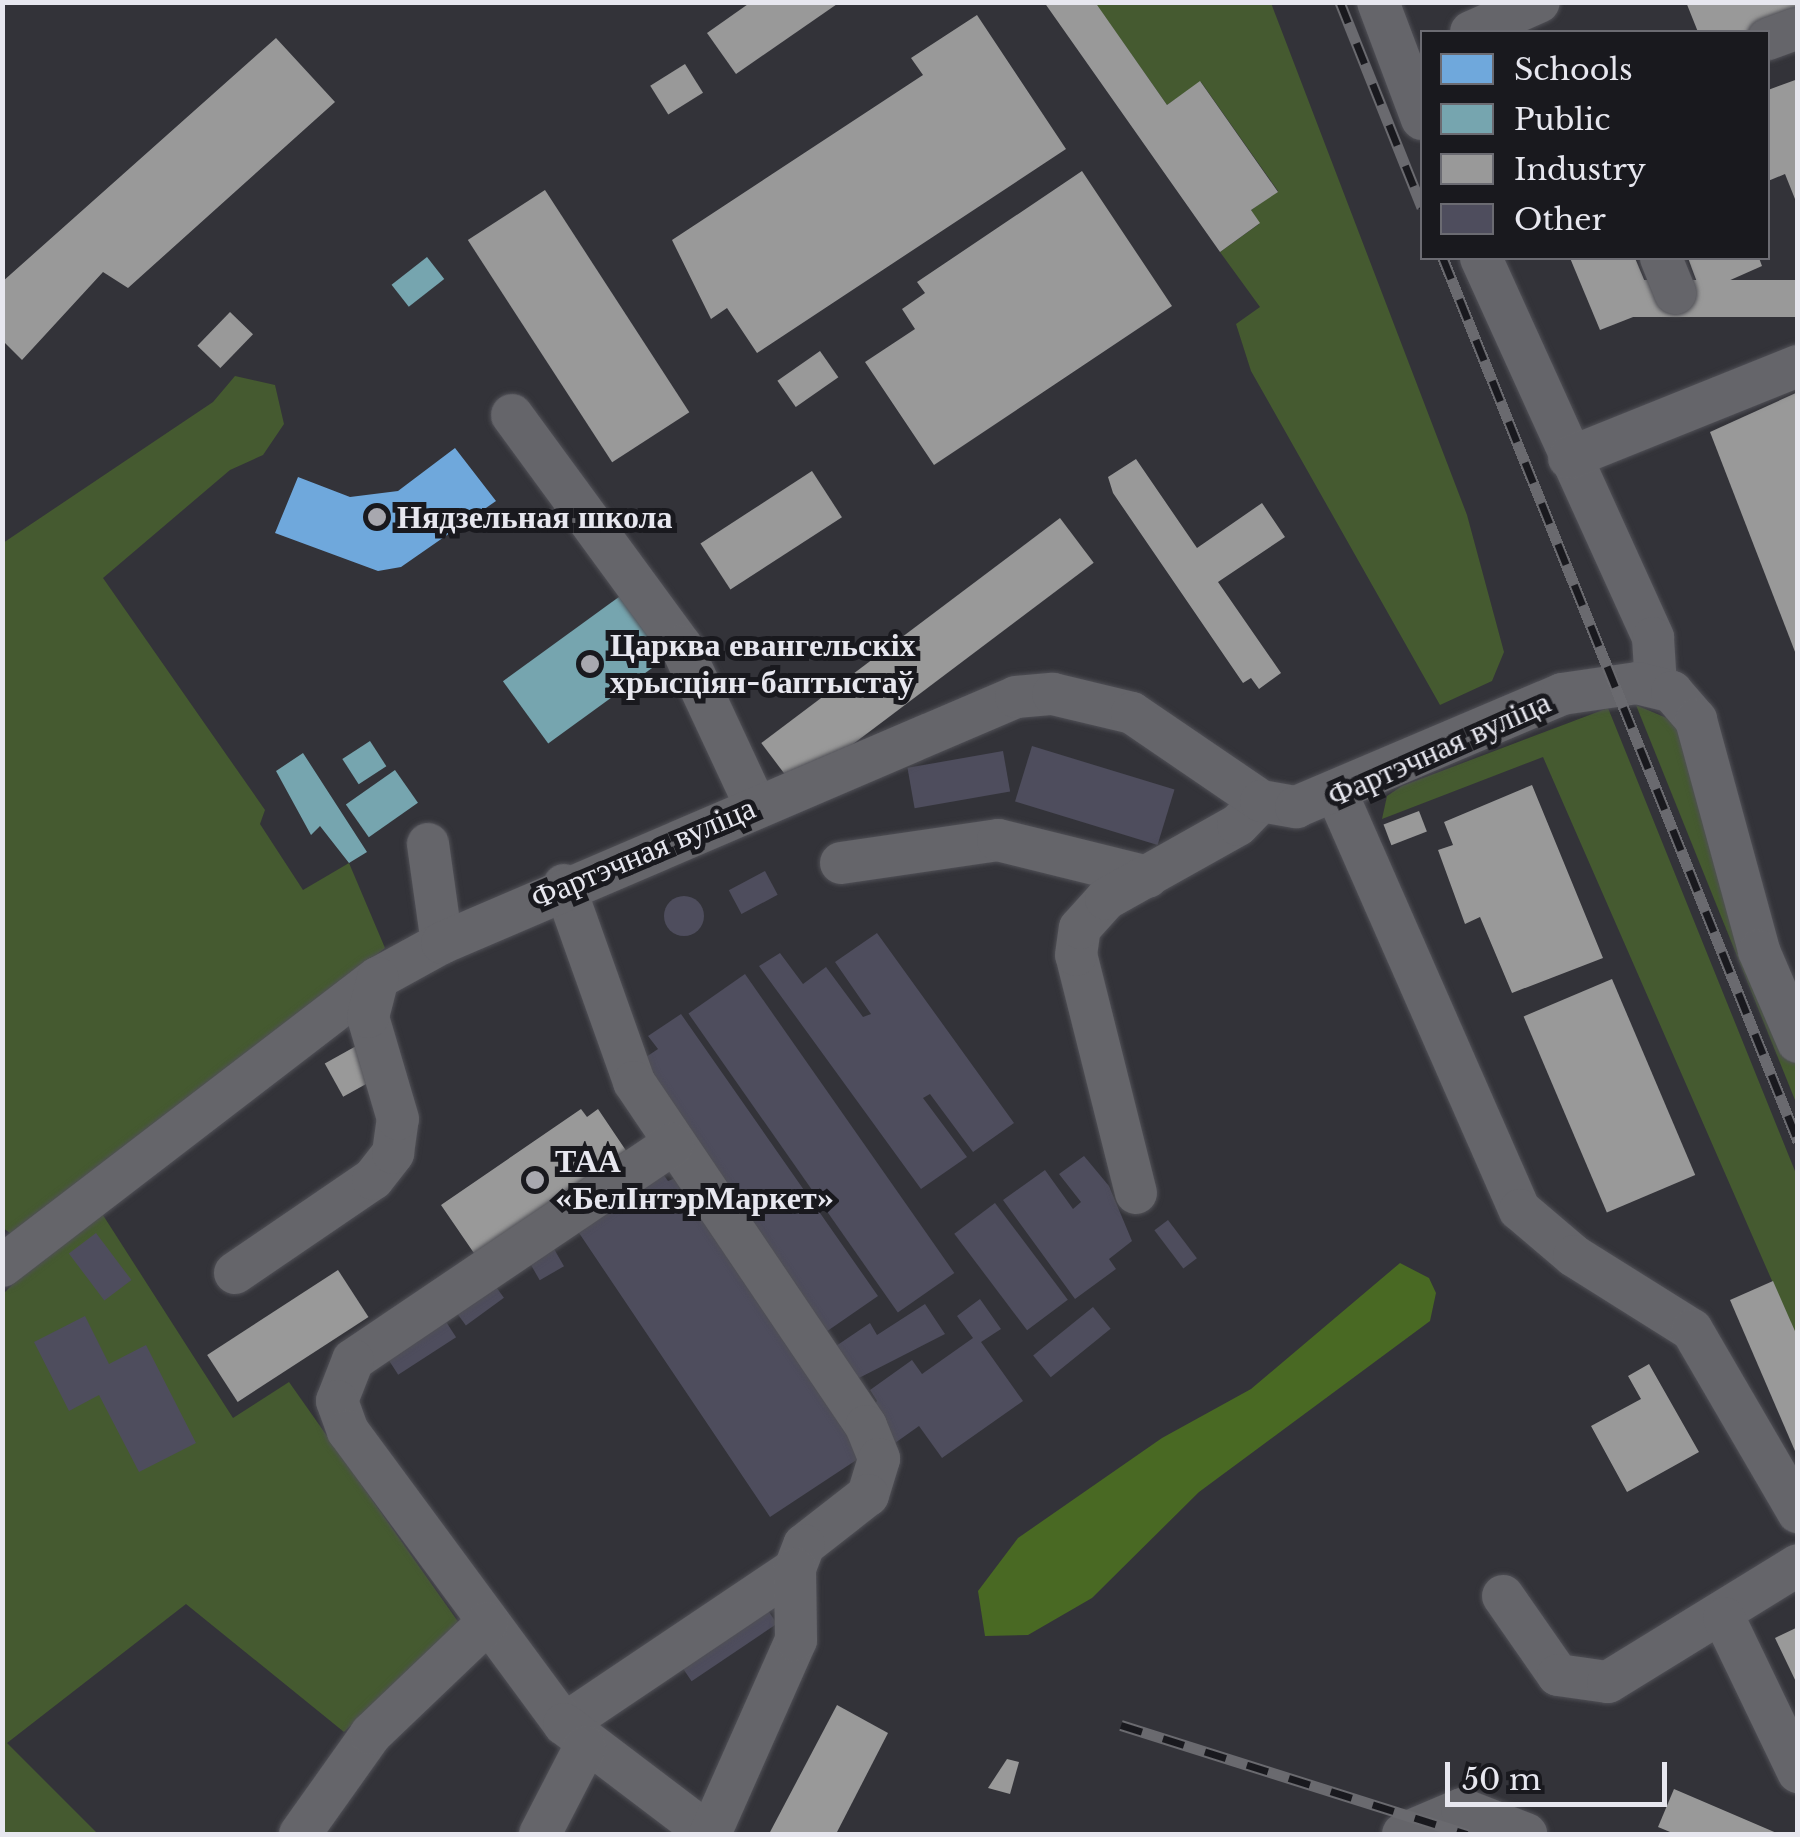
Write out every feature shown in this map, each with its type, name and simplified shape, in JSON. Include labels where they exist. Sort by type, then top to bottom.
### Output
[{"type":"street","points":[[1378,2],[1412,59],[1420,107]]},
{"type":"street","points":[[1474,21],[1539,2]]},
{"type":"street","points":[[1770,38],[1798,28]]},
{"type":"street","points":[[1482,260],[1654,638],[1656,686],[1696,720],[1759,951],[1798,1042]]},
{"type":"street","points":[[1569,458],[1798,366]]},
{"type":"street","points":[[512,414],[681,646],[755,805]]},
{"type":"street","name":"Фартэчная вуліца","points":[[2,1266],[378,978],[442,942],[564,886],[980,706],[1053,694],[1132,713],[1261,801],[1296,807],[1338,794],[1562,694],[1656,686]]},
{"type":"street","points":[[1338,794],[1520,1210],[1574,1256],[1692,1330],[1798,1512]]},
{"type":"street","points":[[1136,1193],[1076,942],[1094,908],[1261,801]]},
{"type":"street","points":[[841,863],[998,840],[1147,877]]},
{"type":"street","points":[[428,844],[442,942]]},
{"type":"street","points":[[564,886],[621,1054],[673,1144],[874,1441],[868,1495],[804,1545],[795,1569],[789,1661],[709,1834],[575,1735],[487,1623],[348,1431],[339,1382],[353,1360],[673,1144]]},
{"type":"street","points":[[235,1273],[373,1179],[393,1154],[398,1118],[368,1017],[378,978]]},
{"type":"street","points":[[1503,1596],[1547,1665],[1589,1684],[1627,1675],[1724,1618],[1798,1565]]},
{"type":"street","points":[[540,1834],[575,1735],[795,1569]]},
{"type":"street","points":[[1724,1618],[1798,1772]]},
{"type":"street","points":[[300,1834],[371,1734],[487,1623]]},
{"type":"street","points":[[1402,1834],[1462,1810],[1526,1834]]},
{"type":"shaded area","points":[[1095,3],[1271,3],[1467,515],[1504,652],[1492,681],[1440,705],[1251,371],[1236,324],[1260,307],[1220,252],[1259,224],[1251,210],[1278,191],[1201,82],[1167,105]]},
{"type":"shaded area","points":[[235,376],[275,385],[284,424],[263,455],[230,470],[103,578],[265,810],[260,824],[303,890],[349,863],[385,948],[201,1091],[101,1212],[233,1418],[289,1382],[459,1623],[344,1732],[186,1604],[7,1743],[98,1834],[3,1834],[3,1294],[33,1264],[28,1246],[3,1228],[3,543],[213,402]]},
{"type":"shaded area","points":[[1636,705],[1676,722],[1797,1068],[1797,1105]]},
{"type":"shaded area","points":[[1608,708],[1797,1176],[1797,1338],[1543,757],[1382,819],[1387,796],[1402,786]]},
{"type":"shaded area","points":[[1400,1263],[1429,1278],[1436,1293],[1430,1321],[1199,1492],[1092,1598],[1028,1635],[985,1636],[978,1591],[1018,1538],[1162,1438],[1251,1389]]},
{"type":"building: Schools","name":"Нядзельная школа","points":[[455,448],[496,501],[401,567],[378,571],[275,533],[298,477],[350,497],[398,491]]},
{"type":"building: Public","points":[[427,257],[444,279],[409,307],[392,285]]},
{"type":"building: Public","name":"Царква евангельскіх хрысціян-баптыстаў","points":[[634,586],[679,648],[548,744],[503,681]]},
{"type":"building: Public","points":[[370,741],[386,766],[359,784],[342,759]]},
{"type":"building: Public","points":[[303,753],[367,852],[349,863],[320,826],[311,835],[276,771]]},
{"type":"building: Public","points":[[395,770],[418,803],[369,837],[346,804]]},
{"type":"building: Industry","points":[[751,2],[840,2],[736,74],[707,33]]},
{"type":"building: Industry","points":[[1044,2],[1095,2],[1167,105],[1200,81],[1278,192],[1251,210],[1260,223],[1220,252]]},
{"type":"building: Industry","points":[[1686,2],[1798,2],[1798,13],[1751,30],[1697,30]]},
{"type":"building: Industry","points":[[977,15],[1066,149],[757,353],[727,308],[711,319],[672,240],[923,75],[911,58]]},
{"type":"building: Industry","points":[[276,38],[335,102],[128,288],[103,272],[22,360],[2,340],[2,282]]},
{"type":"building: Industry","points":[[685,64],[703,93],[668,115],[650,86]]},
{"type":"building: Industry","points":[[1798,79],[1798,204],[1785,174],[1770,180],[1770,89]]},
{"type":"building: Industry","points":[[1082,171],[1172,306],[934,465],[865,362],[915,329],[902,309],[925,293],[917,282]]},
{"type":"building: Industry","points":[[545,190],[689,412],[612,462],[468,240]]},
{"type":"building: Industry","points":[[1571,260],[1636,260],[1656,308],[1600,330]]},
{"type":"building: Industry","points":[[1689,260],[1760,260],[1762,266],[1701,293]]},
{"type":"building: Industry","points":[[1603,280],[1798,280],[1798,317],[1603,317]]},
{"type":"building: Industry","points":[[230,312],[253,334],[220,368],[197,346]]},
{"type":"building: Industry","points":[[820,351],[838,377],[796,407],[777,381]]},
{"type":"building: Industry","points":[[1798,392],[1798,657],[1797,657],[1710,432]]},
{"type":"building: Industry","points":[[1136,459],[1197,548],[1262,503],[1285,537],[1218,582],[1281,673],[1259,689],[1251,678],[1243,683],[1113,493],[1108,477]]},
{"type":"building: Industry","points":[[812,471],[842,517],[730,590],[700,543]]},
{"type":"building: Industry","points":[[1060,518],[1094,563],[795,788],[761,743]]},
{"type":"building: Industry","points":[[1532,785],[1603,958],[1512,993],[1480,917],[1465,924],[1438,850],[1453,845],[1444,822]]},
{"type":"building: Industry","points":[[1419,811],[1427,832],[1391,845],[1384,825]]},
{"type":"building: Industry","points":[[1612,979],[1695,1175],[1607,1213],[1524,1017]]},
{"type":"building: Industry","points":[[358,1045],[376,1078],[343,1097],[325,1063]]},
{"type":"building: Industry","name":"ТАА «БелІнтэрМаркет»","points":[[581,1109],[587,1117],[598,1109],[629,1155],[478,1259],[441,1205]]},
{"type":"building: Industry","points":[[338,1270],[368,1317],[238,1402],[207,1355]]},
{"type":"building: Industry","points":[[1773,1281],[1798,1338],[1798,1458],[1730,1300]]},
{"type":"building: Industry","points":[[1649,1364],[1699,1452],[1627,1492],[1591,1426],[1641,1399],[1628,1376]]},
{"type":"building: Industry","points":[[1798,1627],[1798,1686],[1775,1638]]},
{"type":"building: Industry","points":[[837,1705],[888,1733],[836,1834],[769,1834]]},
{"type":"building: Industry","points":[[1007,1759],[1019,1762],[1010,1794],[988,1788]]},
{"type":"building: Industry","points":[[1674,1789],[1779,1834],[1675,1834],[1658,1827]]},
{"type":"building: Other","points":[[1032,746],[1174,790],[1158,845],[1015,801]]},
{"type":"building: Other","points":[[1003,751],[1010,791],[915,808],[907,768]]},
{"type":"building: Other","points":[[765,871],[778,895],[741,914],[729,890]]},
{"type":"building: Other","points":[[684,896],[698,902],[704,916],[698,930],[684,936],[670,930],[664,916],[670,902]]},
{"type":"building: Other","points":[[877,933],[1014,1123],[973,1152],[930,1094],[923,1098],[967,1157],[921,1189],[759,966],[780,953],[803,984],[826,967],[863,1017],[871,1014],[835,962]]},
{"type":"building: Other","points":[[745,974],[954,1273],[898,1313],[688,1014]]},
{"type":"building: Other","points":[[681,1014],[878,1296],[823,1334],[634,1065],[658,1049],[648,1036]]},
{"type":"building: Other","points":[[1084,1156],[1109,1186],[1132,1241],[1109,1259],[1116,1269],[1075,1299],[1003,1200],[1045,1170],[1073,1209],[1081,1202],[1059,1174]]},
{"type":"building: Other","points":[[660,1170],[668,1181],[681,1176],[867,1453],[770,1517],[575,1227]]},
{"type":"building: Other","points":[[995,1203],[1068,1300],[1027,1330],[954,1234]]},
{"type":"building: Other","points":[[1168,1220],[1197,1258],[1183,1269],[1154,1230]]},
{"type":"building: Other","points":[[96,1233],[132,1280],[104,1301],[69,1253]]},
{"type":"building: Other","points":[[550,1242],[564,1266],[540,1280],[526,1256]]},
{"type":"building: Other","points":[[491,1280],[504,1298],[466,1325],[453,1308]]},
{"type":"building: Other","points":[[980,1299],[1001,1329],[981,1342],[1023,1401],[942,1458],[919,1426],[895,1443],[871,1409],[877,1401],[870,1390],[912,1360],[922,1374],[973,1338],[957,1316]]},
{"type":"building: Other","points":[[925,1304],[945,1334],[857,1379],[836,1346],[870,1323],[877,1335]]},
{"type":"building: Other","points":[[1093,1307],[1111,1329],[1051,1377],[1033,1355]]},
{"type":"building: Other","points":[[85,1316],[109,1364],[146,1345],[196,1443],[139,1472],[99,1395],[69,1411],[34,1342]]},
{"type":"building: Other","points":[[443,1317],[456,1337],[398,1375],[385,1355]]},
{"type":"building: Other","points":[[763,1603],[777,1624],[692,1681],[678,1661]]},
{"type":"railway","points":[[1340,2],[1420,202]]},
{"type":"railway","points":[[1444,260],[1798,1141]]},
{"type":"railway","points":[[1121,1725],[1467,1834]]},
{"type":"place","name":"Нядзельная школа","points":[[377,517]]},
{"type":"place","name":"Царква евангельскіх хрысціян-баптыстаў","points":[[590,664]]},
{"type":"place","name":"ТАА «БелІнтэрМаркет»","points":[[535,1180]]}]
